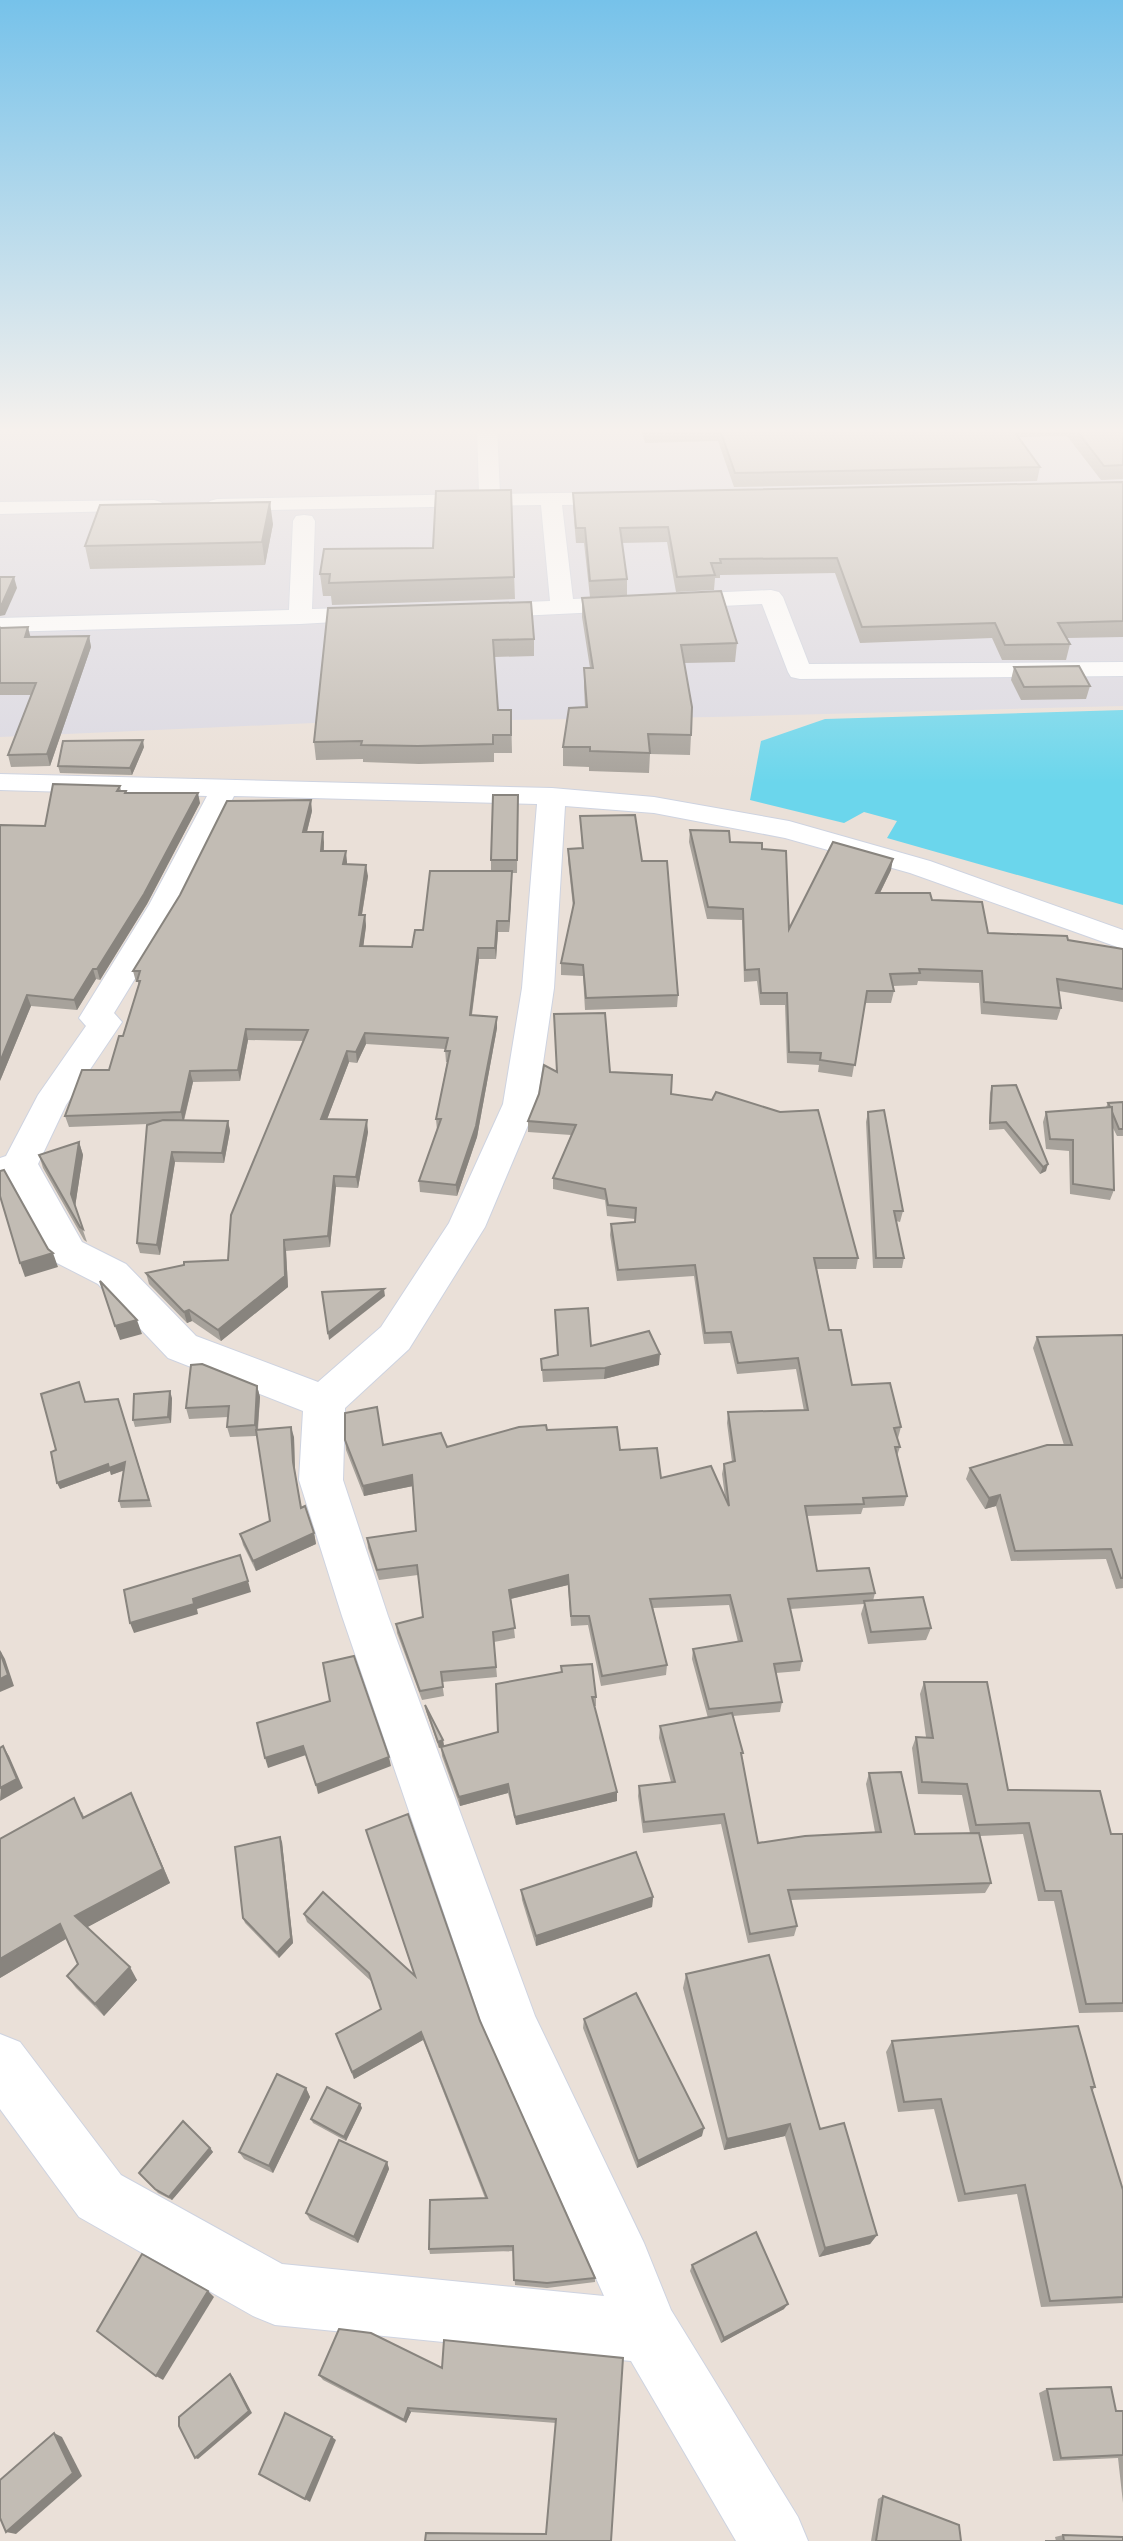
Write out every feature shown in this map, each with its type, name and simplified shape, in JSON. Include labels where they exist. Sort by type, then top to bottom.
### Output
[{"type":"street","points":[[300,617],[303,546]]},
{"type":"street","points":[[556,546],[562,608]]},
{"type":"street","points":[[452,612],[771,597],[800,672],[1123,669]]},
{"type":"street","points":[[0,625],[397,613]]},
{"type":"street","points":[[0,782],[552,796],[654,805],[789,830],[920,867],[1123,940]]},
{"type":"street","points":[[225,786],[193,855],[142,948],[95,1018],[106,1022],[50,1103],[10,1168],[68,1252],[112,1274],[182,1347],[324,1402]]},
{"type":"street","points":[[552,796],[538,988],[520,1104],[466,1227],[395,1338],[324,1402],[321,1480],[365,1616],[512,2027],[622,2265],[649,2332],[774,2541]]},
{"type":"street","points":[[0,2062],[100,2196],[275,2294],[649,2332]]},
{"type":"shaded area","points":[[0,546],[1123,546],[1123,706],[713,717],[313,723],[0,737]]},
{"type":"water","points":[[1123,710],[1123,905],[887,838],[897,821],[864,812],[844,823],[750,800],[761,741],[825,719]]},
{"type":"building","points":[[433,546],[513,546],[514,577],[329,583],[330,574],[320,574],[324,549],[433,548]]},
{"type":"building","points":[[587,546],[622,546],[627,579],[590,581]]},
{"type":"building","points":[[671,546],[1123,546],[1123,621],[1058,623],[1070,644],[1005,645],[995,623],[862,627],[837,558],[720,559],[721,563],[711,563],[715,575],[677,577]]},
{"type":"building","points":[[0,577],[14,577],[2,604],[0,604]]},
{"type":"building","points":[[721,591],[737,643],[681,645],[692,707],[691,735],[648,734],[650,753],[590,751],[590,747],[563,747],[569,708],[587,707],[584,668],[593,668],[582,598]]},
{"type":"building","points":[[531,602],[534,639],[493,640],[498,710],[511,710],[511,735],[493,735],[493,744],[418,746],[361,745],[362,741],[314,742],[328,608]]},
{"type":"building","points":[[28,627],[25,637],[89,636],[47,754],[8,755],[36,683],[0,683],[0,628]]},
{"type":"building","points":[[1079,666],[1090,686],[1024,687],[1014,667]]},
{"type":"building","points":[[143,740],[130,768],[58,766],[63,741]]},
{"type":"building","points":[[53,784],[120,786],[117,791],[126,791],[125,793],[198,793],[144,894],[97,969],[93,969],[74,1000],[27,995],[0,1062],[0,825],[45,826]]},
{"type":"building","points":[[493,795],[518,795],[517,860],[491,860]]},
{"type":"building","points":[[311,800],[303,832],[323,832],[321,851],[346,851],[343,864],[366,865],[359,915],[365,915],[360,946],[412,947],[415,930],[423,930],[430,871],[512,871],[509,921],[497,921],[495,948],[478,948],[470,1015],[497,1017],[476,1126],[456,1185],[419,1181],[441,1119],[436,1119],[450,1051],[445,1051],[448,1038],[365,1033],[356,1052],[347,1051],[321,1119],[367,1120],[356,1177],[334,1176],[328,1236],[284,1240],[285,1276],[218,1330],[189,1310],[184,1312],[146,1273],[184,1265],[184,1262],[228,1260],[231,1215],[308,1030],[246,1029],[238,1070],[190,1071],[181,1112],[65,1116],[82,1070],[109,1070],[140,981],[137,981],[140,971],[133,971],[180,895],[227,801]]},
{"type":"building","points":[[635,815],[642,861],[667,861],[678,995],[586,998],[583,965],[561,963],[574,903],[568,849],[583,848],[580,816]]},
{"type":"building","points":[[690,830],[729,831],[730,842],[762,843],[762,849],[786,851],[789,929],[833,842],[893,859],[876,893],[930,893],[932,900],[982,902],[988,933],[1067,936],[1068,940],[1123,949],[1123,989],[1057,979],[1061,1008],[984,1002],[982,971],[919,969],[920,973],[890,974],[894,991],[867,991],[855,1065],[820,1060],[821,1053],[789,1052],[787,993],[761,993],[759,969],[745,970],[743,909],[708,907]]},
{"type":"building","points":[[605,1013],[610,1072],[672,1075],[671,1094],[712,1100],[716,1092],[780,1112],[818,1110],[858,1258],[814,1258],[829,1330],[841,1330],[852,1385],[890,1383],[901,1427],[894,1428],[900,1447],[895,1447],[907,1496],[863,1498],[864,1504],[805,1506],[817,1571],[869,1568],[875,1593],[788,1599],[802,1661],[774,1664],[782,1702],[709,1709],[693,1649],[742,1641],[730,1595],[650,1599],[667,1665],[602,1676],[589,1616],[571,1616],[568,1575],[509,1590],[515,1628],[493,1632],[496,1667],[441,1672],[443,1687],[420,1691],[396,1624],[423,1617],[417,1565],[377,1570],[367,1538],[416,1531],[412,1475],[363,1486],[345,1440],[345,1413],[377,1407],[383,1445],[441,1433],[447,1447],[519,1427],[546,1425],[547,1430],[617,1427],[620,1450],[657,1448],[661,1478],[711,1466],[729,1506],[724,1464],[735,1461],[728,1412],[808,1410],[798,1358],[738,1363],[731,1332],[705,1333],[695,1265],[618,1270],[611,1224],[635,1222],[636,1208],[608,1205],[605,1189],[553,1178],[576,1125],[528,1121],[539,1094],[544,1065],[557,1072],[554,1014]]},
{"type":"building","points":[[1016,1085],[1048,1164],[1043,1167],[1006,1122],[990,1123],[992,1086]]},
{"type":"building","points":[[1123,1102],[1123,1129],[1119,1129],[1112,1107],[1108,1103]]},
{"type":"building","points":[[1112,1107],[1114,1190],[1073,1184],[1073,1140],[1050,1139],[1046,1112]]},
{"type":"building","points":[[884,1110],[903,1211],[894,1211],[904,1258],[876,1258],[868,1112]]},
{"type":"building","points":[[163,1120],[228,1121],[222,1153],[172,1152],[157,1245],[137,1243],[147,1125]]},
{"type":"building","points":[[79,1142],[71,1194],[83,1229],[39,1155]]},
{"type":"building","points":[[4,1170],[48,1249],[53,1253],[20,1263],[0,1196],[0,1171]]},
{"type":"building","points":[[100,1281],[137,1320],[115,1326]]},
{"type":"building","points":[[384,1289],[328,1333],[322,1292]]},
{"type":"building","points":[[588,1308],[591,1346],[649,1331],[660,1354],[605,1368],[542,1370],[541,1359],[558,1355],[555,1310]]},
{"type":"building","points":[[1123,1335],[1121,1578],[1111,1549],[1015,1551],[1000,1495],[989,1498],[970,1468],[1047,1445],[1072,1445],[1037,1337]]},
{"type":"building","points":[[202,1364],[257,1386],[255,1425],[227,1427],[229,1406],[186,1408],[191,1365]]},
{"type":"building","points":[[79,1382],[85,1402],[118,1399],[149,1500],[119,1501],[125,1462],[109,1468],[108,1464],[57,1483],[51,1452],[56,1450],[41,1394]]},
{"type":"building","points":[[170,1391],[168,1417],[133,1420],[134,1394]]},
{"type":"building","points":[[291,1427],[293,1462],[301,1508],[305,1506],[314,1533],[253,1561],[240,1534],[270,1521],[256,1430]]},
{"type":"building","points":[[240,1555],[248,1581],[193,1599],[194,1604],[130,1623],[124,1590]]},
{"type":"building","points":[[923,1597],[931,1628],[871,1632],[864,1601]]},
{"type":"building","points":[[0,1652],[8,1675],[0,1679]]},
{"type":"building","points":[[354,1656],[389,1757],[316,1785],[303,1746],[265,1758],[257,1723],[330,1701],[323,1663]]},
{"type":"building","points":[[592,1664],[596,1697],[592,1697],[617,1792],[515,1817],[508,1784],[459,1797],[441,1747],[498,1732],[496,1684],[562,1672],[561,1666]]},
{"type":"building","points":[[924,1682],[987,1682],[1008,1790],[1100,1791],[1111,1834],[1123,1834],[1123,2003],[1086,2004],[1061,1891],[1045,1891],[1029,1823],[976,1825],[967,1784],[922,1782],[916,1737],[933,1738]]},
{"type":"building","points":[[425,1705],[443,1740],[438,1742]]},
{"type":"building","points":[[732,1713],[743,1753],[758,1843],[805,1836],[881,1832],[869,1773],[901,1772],[915,1834],[979,1833],[991,1883],[788,1890],[797,1926],[750,1934],[724,1814],[644,1822],[639,1786],[675,1782],[660,1726]]},
{"type":"building","points":[[3,1746],[17,1779],[0,1788],[0,1748]]},
{"type":"building","points":[[131,1793],[163,1869],[75,1916],[130,1967],[95,2004],[67,1976],[78,1964],[60,1924],[0,1959],[0,1839],[74,1798],[83,1818]]},
{"type":"building","points":[[408,1814],[480,2021],[595,2278],[547,2283],[514,2280],[513,2246],[429,2249],[430,2200],[487,2198],[421,2032],[352,2072],[336,2034],[381,2009],[369,1973],[304,1914],[323,1892],[415,1976],[366,1830]]},
{"type":"building","points":[[280,1837],[291,1938],[277,1953],[243,1918],[235,1847]]},
{"type":"building","points":[[636,1852],[653,1897],[536,1936],[521,1890]]},
{"type":"building","points":[[769,1955],[820,2129],[844,2123],[877,2235],[825,2248],[790,2124],[727,2139],[686,1974]]},
{"type":"building","points":[[636,1993],[704,2128],[638,2161],[584,2019]]},
{"type":"building","points":[[1078,2026],[1095,2087],[1091,2087],[1123,2190],[1123,2297],[1050,2301],[1025,2185],[965,2194],[941,2099],[904,2102],[892,2041]]},
{"type":"building","points":[[277,2074],[306,2088],[269,2166],[239,2152]]},
{"type":"building","points":[[327,2087],[360,2104],[344,2137],[311,2119]]},
{"type":"building","points":[[183,2121],[210,2148],[169,2197],[155,2189],[139,2173]]},
{"type":"building","points":[[339,2140],[387,2162],[354,2237],[306,2213]]},
{"type":"building","points":[[756,2232],[788,2304],[724,2338],[692,2265]]},
{"type":"building","points":[[142,2254],[208,2291],[156,2376],[97,2331]]},
{"type":"building","points":[[339,2329],[371,2333],[442,2368],[444,2340],[623,2358],[611,2541],[425,2541],[426,2533],[546,2534],[556,2419],[408,2408],[404,2420],[319,2375]]},
{"type":"building","points":[[230,2374],[249,2411],[195,2458],[179,2426],[179,2417]]},
{"type":"building","points":[[1111,2387],[1116,2411],[1123,2411],[1123,2455],[1061,2458],[1047,2389]]},
{"type":"building","points":[[285,2413],[332,2437],[305,2499],[259,2474]]},
{"type":"building","points":[[54,2433],[73,2473],[6,2532],[0,2518],[0,2480]]},
{"type":"building","points":[[883,2496],[959,2525],[961,2541],[876,2541]]},
{"type":"building","points":[[1063,2535],[1123,2537],[1123,2541],[1064,2541]]}]
